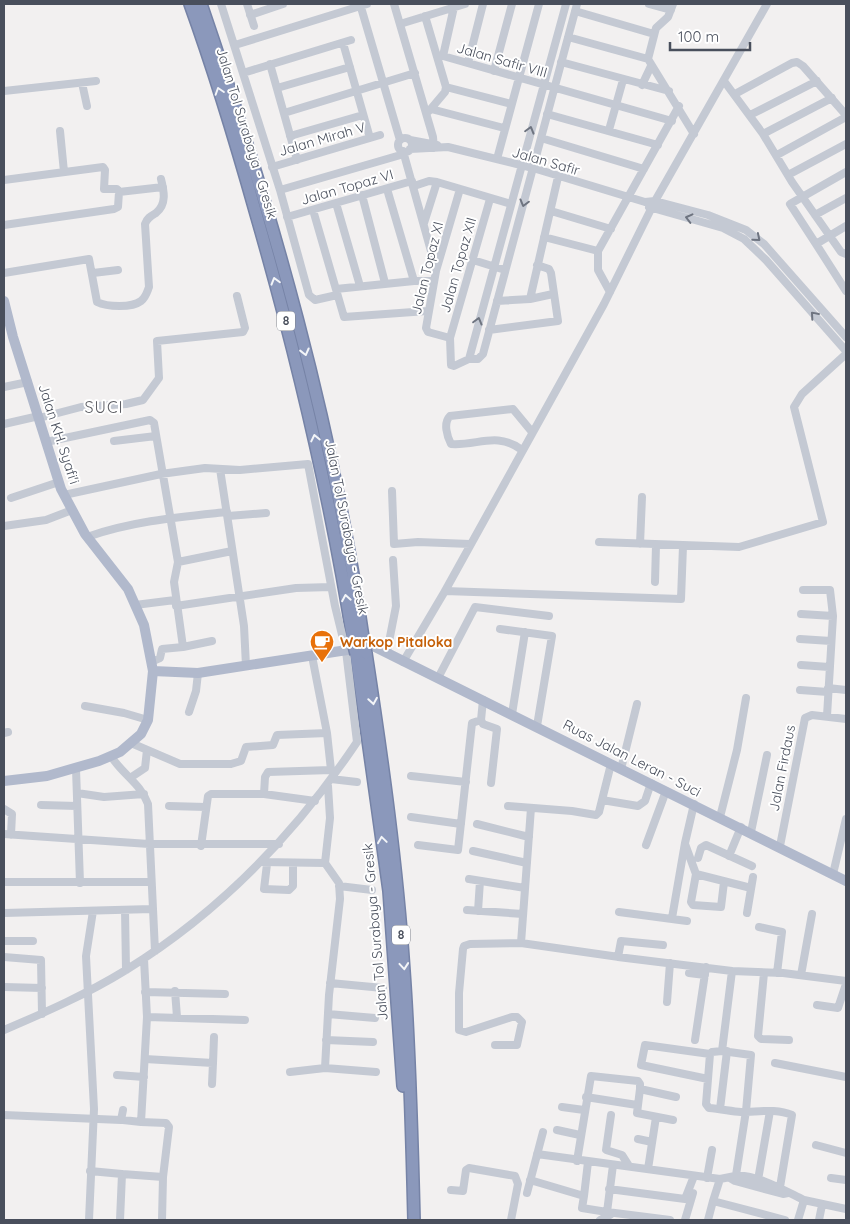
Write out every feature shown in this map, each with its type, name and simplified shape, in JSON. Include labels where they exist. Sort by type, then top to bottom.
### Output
[{"type":"highway","name":"Jalan Tol Surabaya - Gresik","points":[[190,4],[231,127],[302,380],[379,738],[404,961],[410,1050],[414,1220]]},
{"type":"highway","name":"Jalan Tol Surabaya - Gresik","points":[[201,4],[243,133],[295,315],[334,481],[360,649],[389,891],[405,1108],[406,1220]]},
{"type":"main road","name":"Jalan KH. Syafi'i","points":[[4,301],[8,338],[28,382],[58,482],[87,537],[128,589],[144,625],[153,666],[148,720],[141,734],[131,744],[110,756],[76,769],[47,776],[4,781]]},
{"type":"main road","name":"Ruas Jalan Leran - Suci","points":[[360,649],[387,652],[403,662],[780,846],[846,881]]},
{"type":"main road","points":[[153,666],[198,673],[360,649]]},
{"type":"street","points":[[221,4],[280,190],[308,295],[314,300],[360,286],[414,280],[434,281]]},
{"type":"street","points":[[247,4],[254,26]]},
{"type":"street","points":[[250,14],[283,4]]},
{"type":"street","points":[[235,45],[363,4],[400,140],[399,147],[406,152],[436,270]]},
{"type":"street","points":[[394,4],[429,111],[436,146]]},
{"type":"street","points":[[400,24],[465,4]]},
{"type":"street","points":[[468,63],[483,4]]},
{"type":"street","points":[[494,71],[512,4]]},
{"type":"street","points":[[497,159],[510,104],[539,4]]},
{"type":"street","points":[[566,4],[492,266],[469,359],[481,357],[576,6],[654,34]]},
{"type":"street","points":[[642,85],[649,63],[654,34],[672,7],[648,4]]},
{"type":"street","points":[[403,662],[445,591],[610,292],[692,130],[724,81],[767,4]]},
{"type":"street","points":[[441,57],[454,7]]},
{"type":"street","points":[[425,16],[441,57],[446,87],[429,111]]},
{"type":"street","points":[[568,37],[649,63],[679,106],[692,130]]},
{"type":"street","points":[[243,72],[351,40]]},
{"type":"street","points":[[343,43],[370,138]]},
{"type":"street","name":"Jalan Safir VIII","points":[[441,57],[616,104],[672,122]]},
{"type":"street","points":[[561,62],[669,91]]},
{"type":"street","points":[[735,94],[795,62],[803,66],[846,116],[777,155]]},
{"type":"street","points":[[270,64],[297,160]]},
{"type":"street","points":[[277,88],[350,67]]},
{"type":"street","points":[[284,113],[415,73]]},
{"type":"street","points":[[609,130],[623,80]]},
{"type":"street","points":[[4,91],[96,81]]},
{"type":"street","points":[[724,81],[763,134],[801,196],[841,252],[846,254]]},
{"type":"street","points":[[750,115],[817,81]]},
{"type":"street","points":[[82,83],[87,106]]},
{"type":"street","points":[[446,87],[510,104]]},
{"type":"street","points":[[763,134],[832,98]]},
{"type":"street","points":[[610,292],[598,270],[596,261],[598,252],[672,122],[679,106]]},
{"type":"street","points":[[429,111],[504,128]]},
{"type":"street","points":[[548,114],[658,145]]},
{"type":"street","points":[[290,136],[363,115]]},
{"type":"street","points":[[60,132],[64,172]]},
{"type":"street","name":"Jalan Mirah V","points":[[272,167],[380,136]]},
{"type":"street","points":[[400,140],[404,138],[410,140],[412,144],[406,152]]},
{"type":"street","points":[[541,138],[644,169]]},
{"type":"street","name":"Jalan Safir","points":[[410,140],[532,168],[628,198],[645,202],[655,201]]},
{"type":"street","points":[[788,175],[846,144]]},
{"type":"street","name":"Jalan Safir","points":[[280,190],[406,152],[436,146]]},
{"type":"street","points":[[4,180],[104,167],[104,188],[119,192],[162,183],[163,202],[160,209],[145,224],[150,280],[146,295],[138,303],[113,306],[99,304],[96,300],[91,261],[88,259],[4,273]]},
{"type":"street","points":[[846,172],[801,196],[790,205],[846,290]]},
{"type":"street","points":[[530,298],[558,177]]},
{"type":"street","name":"Jalan Topaz VI","points":[[288,217],[387,189],[429,181],[437,182]]},
{"type":"street","points":[[424,224],[437,182],[511,204]]},
{"type":"street","name":"Jalan Topaz XI","points":[[450,338],[427,331],[427,311],[436,270],[460,188]]},
{"type":"street","points":[[387,189],[414,280]]},
{"type":"street","points":[[4,225],[114,210],[118,207],[119,192]]},
{"type":"street","points":[[362,195],[385,283]]},
{"type":"street","points":[[815,215],[846,198]]},
{"type":"street","name":"Jalan Topaz XII","points":[[469,359],[454,366],[450,364],[450,338],[490,199]]},
{"type":"street","points":[[655,201],[708,215],[746,230],[764,244],[846,337]]},
{"type":"street","points":[[599,542],[739,547],[823,522],[794,407],[802,394],[846,352],[766,260],[744,239],[715,226],[651,209],[645,202]]},
{"type":"street","points":[[336,203],[360,286]]},
{"type":"street","points":[[313,210],[343,315],[346,317],[427,311]]},
{"type":"street","points":[[551,211],[611,229]]},
{"type":"street","points":[[816,244],[846,226]]},
{"type":"street","points":[[544,238],[598,252]]},
{"type":"street","points":[[473,260],[505,270]]},
{"type":"street","points":[[489,330],[558,321],[549,269],[537,264]]},
{"type":"street","points":[[93,273],[118,270]]},
{"type":"street","points":[[497,301],[553,294]]},
{"type":"street","points":[[4,424],[81,407],[126,404],[143,400],[159,378],[157,341],[244,332],[245,328],[237,296]]},
{"type":"street","points":[[4,387],[28,382]]},
{"type":"street","points":[[522,450],[512,443],[500,440],[451,444],[446,427],[448,419],[450,416],[513,409],[532,432]]},
{"type":"street","points":[[46,442],[150,420],[154,423],[161,474],[178,562],[174,582],[183,647]]},
{"type":"street","points":[[114,440],[156,436]]},
{"type":"street","points":[[4,1030],[89,991],[126,970],[155,951],[216,905],[264,863],[315,801],[357,742],[360,649],[331,587],[308,464],[240,470],[205,468],[161,474],[64,494]]},
{"type":"street","points":[[220,469],[239,597],[246,666]]},
{"type":"street","points":[[10,498],[58,482]]},
{"type":"street","points":[[392,491],[394,544],[418,542],[470,544]]},
{"type":"street","points":[[640,544],[642,497]]},
{"type":"street","points":[[4,526],[46,520],[72,510]]},
{"type":"street","points":[[87,537],[110,529],[170,518],[266,513]]},
{"type":"street","points":[[655,582],[656,545]]},
{"type":"street","points":[[445,591],[680,598],[683,546]]},
{"type":"street","points":[[178,562],[232,551]]},
{"type":"street","points":[[387,652],[396,606],[393,560]]},
{"type":"street","points":[[135,605],[239,597],[296,588],[331,587]]},
{"type":"street","points":[[802,590],[829,589],[833,616],[827,716],[846,720]]},
{"type":"street","points":[[438,678],[475,607],[549,616]]},
{"type":"street","points":[[800,614],[833,616]]},
{"type":"street","points":[[500,629],[550,634],[553,637],[536,726]]},
{"type":"street","points":[[512,714],[525,632]]},
{"type":"street","points":[[800,639],[831,641]]},
{"type":"street","points":[[153,666],[160,658],[162,649],[212,641]]},
{"type":"street","points":[[312,656],[327,732],[331,777],[330,818],[325,863],[334,874],[339,886],[339,919],[330,983],[325,1068]]},
{"type":"street","points":[[802,665],[829,667]]},
{"type":"street","points":[[189,712],[196,691],[198,673]]},
{"type":"street","points":[[800,690],[846,690]]},
{"type":"street","points":[[720,817],[737,750],[746,698]]},
{"type":"street","points":[[483,700],[481,720],[483,724],[497,729],[491,783]]},
{"type":"street","points":[[621,769],[637,704]]},
{"type":"street","points":[[85,706],[124,712],[148,720]]},
{"type":"street","name":"Jalan Firdaus","points":[[780,846],[804,720],[810,715],[827,716]]},
{"type":"street","points":[[418,845],[457,851],[472,723],[481,720]]},
{"type":"street","points":[[131,744],[180,764],[231,764],[241,761],[246,748],[273,745],[277,735],[327,732]]},
{"type":"street","points":[[130,778],[145,768],[147,750]]},
{"type":"street","points":[[729,856],[746,830],[767,755]]},
{"type":"street","points":[[110,756],[121,772],[130,778],[144,794],[148,804],[155,951]]},
{"type":"street","points":[[508,806],[572,811],[593,815],[599,812],[611,764]]},
{"type":"street","points":[[76,769],[80,883]]},
{"type":"street","points":[[264,794],[264,777],[268,772],[331,777],[357,782]]},
{"type":"street","points":[[411,776],[466,782]]},
{"type":"street","points":[[602,800],[638,806],[645,800],[651,783]]},
{"type":"street","points":[[646,845],[666,791]]},
{"type":"street","points":[[77,793],[104,797],[144,794]]},
{"type":"street","points":[[201,846],[208,796],[211,794],[264,794],[315,801]]},
{"type":"street","points":[[694,804],[685,842],[696,874],[691,902],[693,905],[721,908],[724,882]]},
{"type":"street","points":[[41,805],[77,806]]},
{"type":"street","points":[[169,806],[206,807]]},
{"type":"street","points":[[521,944],[531,808]]},
{"type":"street","points":[[4,809],[12,814],[8,835],[201,846],[279,844]]},
{"type":"street","points":[[411,817],[461,824]]},
{"type":"street","points":[[833,874],[846,819]]},
{"type":"street","points":[[478,824],[529,837]]},
{"type":"street","points":[[672,918],[690,858],[701,848],[706,846],[752,866]]},
{"type":"street","points":[[473,851],[527,863]]},
{"type":"street","points":[[264,863],[325,863]]},
{"type":"street","points":[[264,863],[264,889],[289,890],[293,886],[293,863]]},
{"type":"street","points":[[696,874],[751,888]]},
{"type":"street","points":[[747,913],[753,877]]},
{"type":"street","points":[[469,879],[525,888]]},
{"type":"street","points":[[478,911],[480,881]]},
{"type":"street","points":[[4,882],[151,882]]},
{"type":"street","points":[[339,886],[372,890]]},
{"type":"street","points":[[4,913],[152,909]]},
{"type":"street","points":[[125,910],[126,970]]},
{"type":"street","points":[[467,910],[524,914]]},
{"type":"street","points":[[89,1220],[93,1120],[89,991],[86,956],[93,911]]},
{"type":"street","points":[[619,912],[687,921]]},
{"type":"street","points":[[801,975],[812,914]]},
{"type":"street","points":[[759,927],[782,932],[777,973]]},
{"type":"street","points":[[4,940],[33,941]]},
{"type":"street","points":[[619,958],[621,941],[663,945]]},
{"type":"street","points":[[495,1045],[517,1045],[522,1022],[520,1019],[512,1017],[466,1032],[459,1030],[459,993],[464,946],[470,944],[521,944],[670,963],[705,971]]},
{"type":"street","points":[[4,957],[41,960],[42,1014]]},
{"type":"street","points":[[141,1122],[147,1017],[144,958]]},
{"type":"street","points":[[667,1002],[670,963]]},
{"type":"street","points":[[695,1040],[705,971]]},
{"type":"street","points":[[689,973],[705,971],[777,973],[846,983],[838,1008],[817,1005]]},
{"type":"street","points":[[720,1109],[732,971]]},
{"type":"street","points":[[764,973],[758,1036],[761,1039],[789,1040]]},
{"type":"street","points":[[330,983],[383,988]]},
{"type":"street","points":[[4,987],[42,988]]},
{"type":"street","points":[[146,992],[225,994]]},
{"type":"street","points":[[175,992],[177,1018]]},
{"type":"street","points":[[328,1014],[374,1018]]},
{"type":"street","points":[[147,1017],[245,1020]]},
{"type":"street","points":[[212,1084],[214,1037]]},
{"type":"street","points":[[326,1040],[373,1042]]},
{"type":"street","points":[[708,1079],[641,1065],[645,1045],[710,1054],[712,1052],[724,1051],[750,1054],[746,1111],[733,1176],[735,1181],[783,1194],[788,1192]]},
{"type":"street","points":[[710,1054],[706,1106],[720,1109],[770,1111],[791,1114],[793,1116],[780,1187]]},
{"type":"street","points":[[145,1059],[213,1064]]},
{"type":"street","points":[[775,1063],[846,1077]]},
{"type":"street","points":[[290,1072],[325,1068],[376,1072]]},
{"type":"street","points":[[117,1075],[144,1077]]},
{"type":"street","points":[[577,1161],[586,1097],[592,1075],[638,1082],[640,1089],[637,1113],[673,1120]]},
{"type":"street","points":[[640,1089],[676,1097]]},
{"type":"street","points":[[586,1097],[637,1105]]},
{"type":"street","points":[[562,1107],[584,1110]]},
{"type":"street","points":[[122,1120],[124,1110]]},
{"type":"street","points":[[758,1180],[770,1111]]},
{"type":"street","points":[[4,1115],[166,1123],[169,1127],[163,1177],[162,1220]]},
{"type":"street","points":[[611,1115],[606,1150],[622,1155],[629,1166]]},
{"type":"street","points":[[648,1169],[656,1117]]},
{"type":"street","points":[[557,1130],[580,1135]]},
{"type":"street","points":[[527,1193],[543,1132]]},
{"type":"street","points":[[638,1138],[652,1142]]},
{"type":"street","points":[[816,1145],[846,1153]]},
{"type":"street","points":[[707,1178],[712,1150]]},
{"type":"street","points":[[537,1154],[707,1178],[720,1179],[733,1176],[758,1180],[780,1187],[804,1200],[846,1209]]},
{"type":"street","points":[[588,1162],[582,1208],[610,1215],[670,1220]]},
{"type":"street","points":[[610,1215],[609,1189],[612,1165]]},
{"type":"street","points":[[451,1190],[462,1190],[466,1170],[469,1168],[515,1176],[518,1184],[511,1220]]},
{"type":"street","points":[[90,1171],[163,1177]]},
{"type":"street","points":[[120,1220],[122,1174]]},
{"type":"street","points":[[609,1189],[685,1200],[696,1176]]},
{"type":"street","points":[[687,1220],[696,1176]]},
{"type":"street","points":[[831,1178],[846,1180]]},
{"type":"street","points":[[708,1220],[720,1179]]},
{"type":"street","points":[[530,1180],[584,1196]]},
{"type":"street","points":[[798,1220],[804,1200]]},
{"type":"street","points":[[713,1201],[785,1220]]},
{"type":"street","points":[[818,1220],[822,1205]]},
{"type":"street","points":[[600,1220],[610,1215]]},
{"type":"place","name":"Warkop Pitaloka","points":[[322,663]]},
{"type":"district","name":"SUCI","points":[[104,407]]}]
